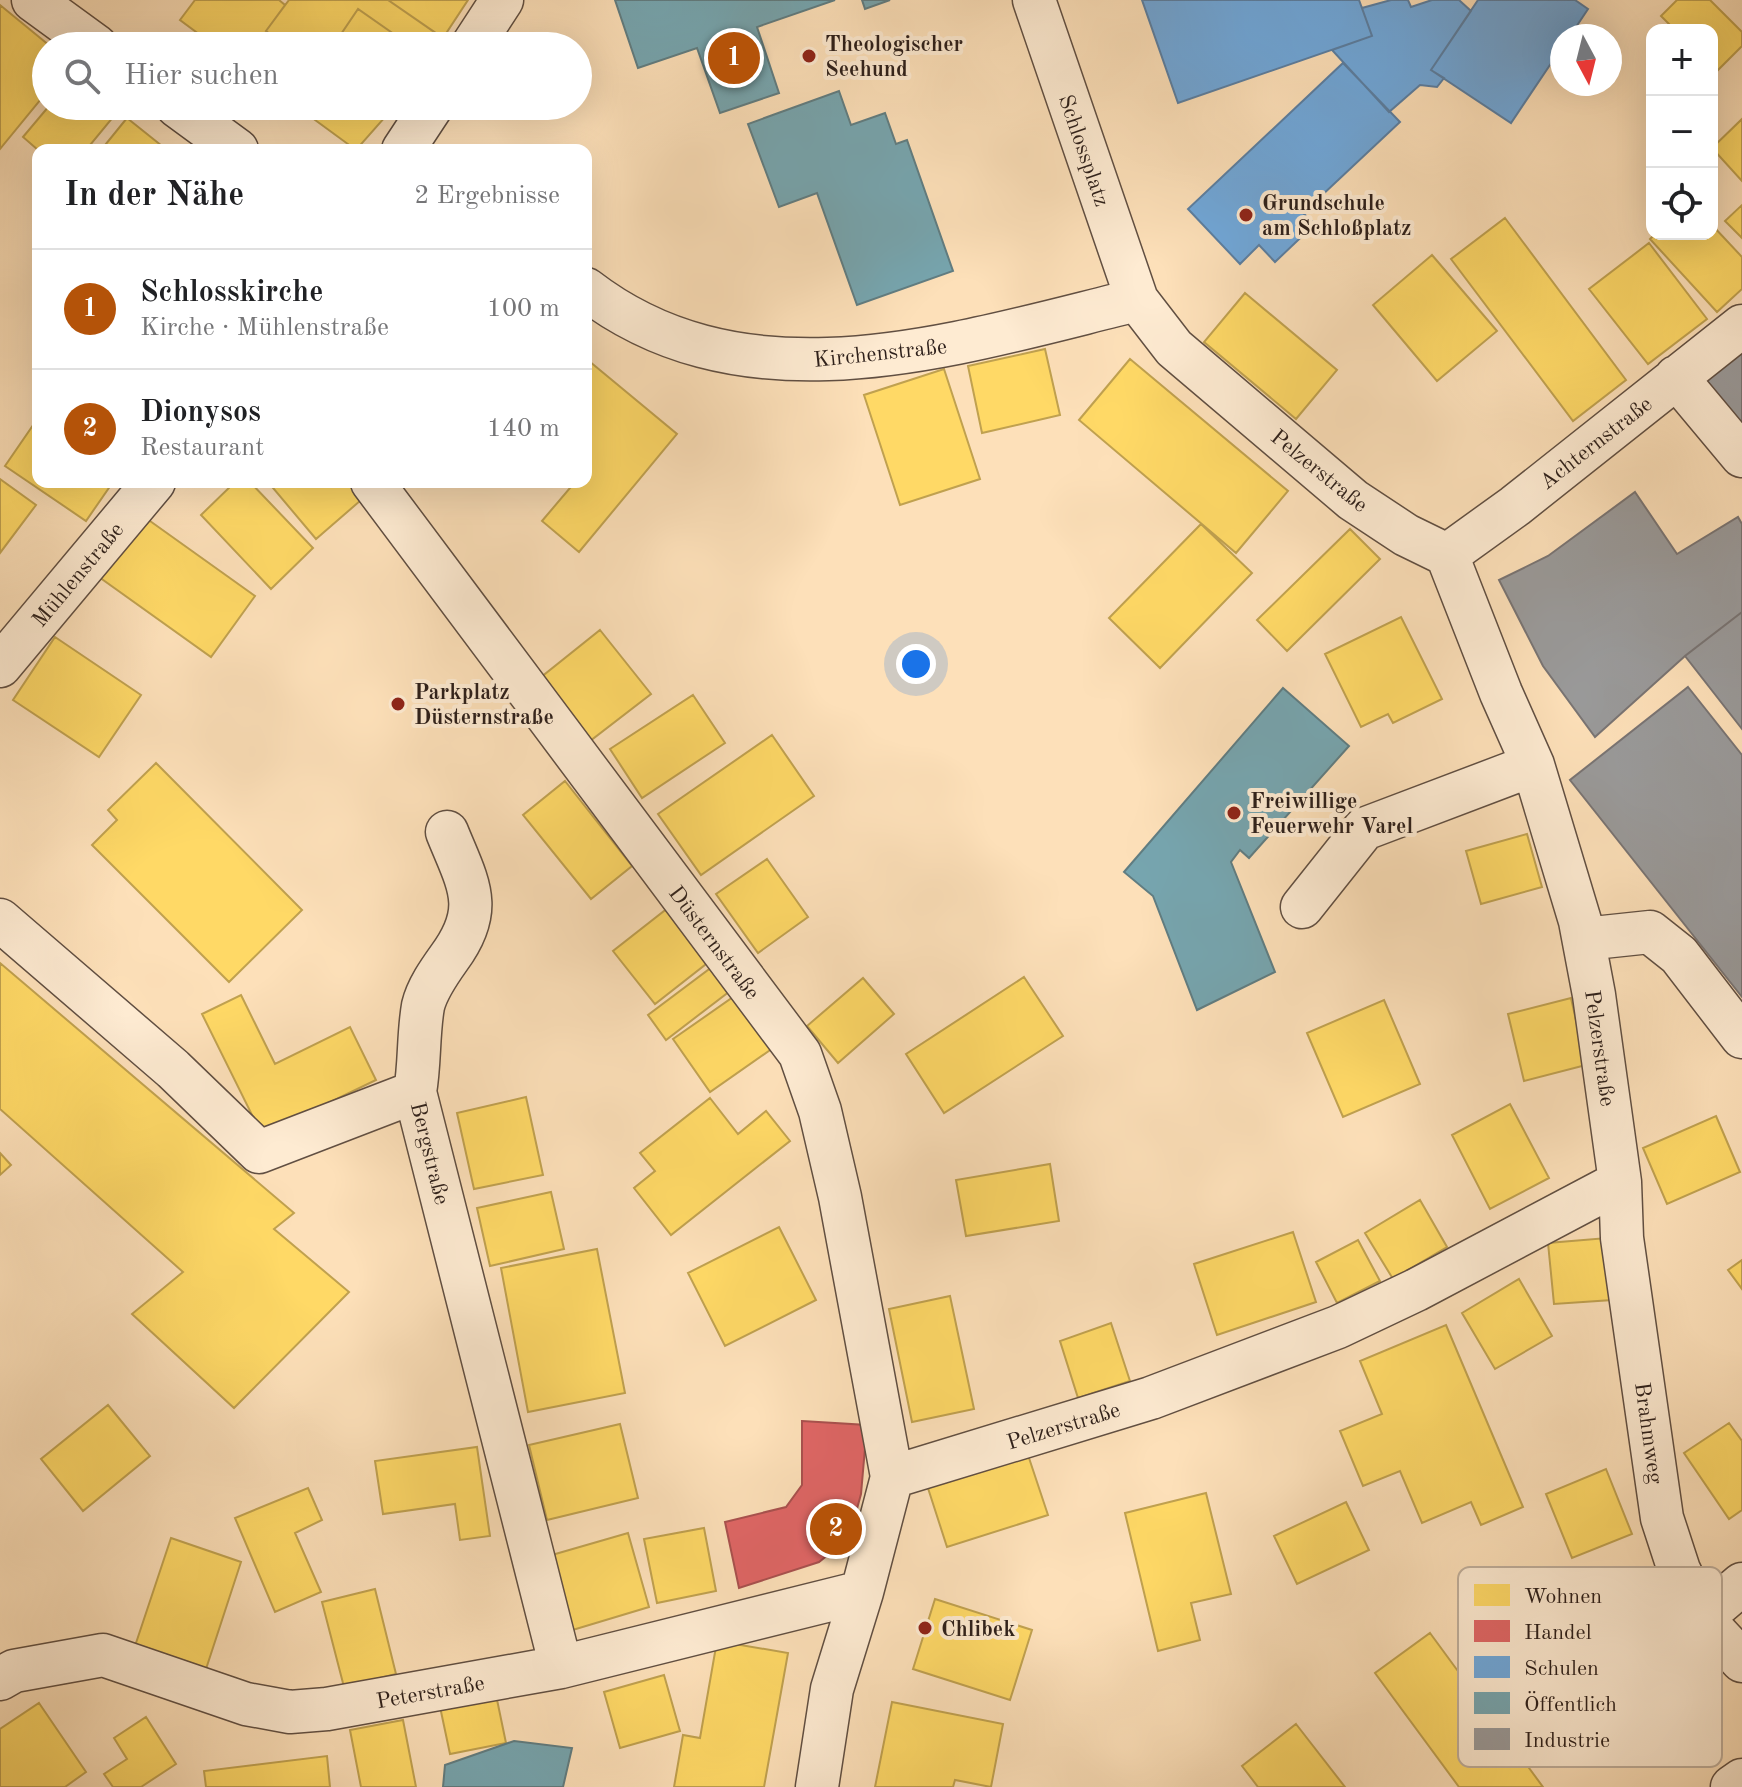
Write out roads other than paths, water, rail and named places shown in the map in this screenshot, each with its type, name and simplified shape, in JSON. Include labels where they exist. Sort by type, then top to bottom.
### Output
[{"type":"street","points":[[33,0],[77,32]]},
{"type":"street","points":[[481,32],[502,0]]},
{"type":"street","name":"Schlossplatz","points":[[1034,0],[1137,300]]},
{"type":"street","points":[[196,120],[229,144]]},
{"type":"street","points":[[409,144],[423,120]]},
{"type":"street","name":"Kirchenstraße","points":[[592,294],[607,305],[669,335],[731,353],[804,361],[874,358],[945,347],[1137,300]]},
{"type":"street","name":"Pelzerstraße","points":[[892,1477],[1151,1398],[1338,1327],[1416,1290],[1620,1182],[1584,939],[1560,849],[1533,765],[1447,555],[1406,535],[1353,500],[1174,348],[1137,300]]},
{"type":"street","name":"Achternstraße","points":[[1447,555],[1515,506],[1742,326]]},
{"type":"street","points":[[1676,377],[1742,456]]},
{"type":"street","name":"Mühlenstraße","points":[[0,666],[149,488]]},
{"type":"street","name":"Düsternstraße","points":[[376,488],[800,1054],[820,1111],[840,1197],[892,1477]]},
{"type":"street","points":[[1302,907],[1364,829],[1533,765]]},
{"type":"street","points":[[415,1092],[423,1006],[430,987],[463,940],[470,921],[467,883],[447,832]]},
{"type":"street","name":"Bergstraße","points":[[0,920],[173,1069],[259,1152],[415,1092],[561,1667]]},
{"type":"street","points":[[1584,939],[1650,932],[1679,955],[1742,1037]]},
{"type":"street","name":"Brahmweg","points":[[1620,1182],[1622,1238],[1662,1518],[1678,1567]]},
{"type":"street","points":[[817,1787],[832,1689],[862,1592],[892,1477]]},
{"type":"street","points":[[1722,1601],[1742,1584]]},
{"type":"street","name":"Peterstraße","points":[[0,1679],[14,1671],[103,1655],[246,1704],[290,1712],[327,1709],[561,1667],[862,1592]]},
{"type":"street","name":"Brahmweg","points":[[1722,1640],[1742,1661]]},
{"type":"street","points":[[1732,1787],[1742,1780]]},
{"type":"place","name":"Theologischer Seehund","points":[[809,56]]},
{"type":"place","name":"Schlosskirche","points":[[734,58]]},
{"type":"place","name":"Grundschule am Schloßplatz","points":[[1246,215]]},
{"type":"place","name":"Parkplatz Düsternstraße","points":[[398,704]]},
{"type":"place","name":"Freiwillige Feuerwehr Varel","points":[[1234,813]]},
{"type":"place","name":"Dionysos","points":[[836,1529]]},
{"type":"place","name":"Chlibek","points":[[925,1628]]}]
